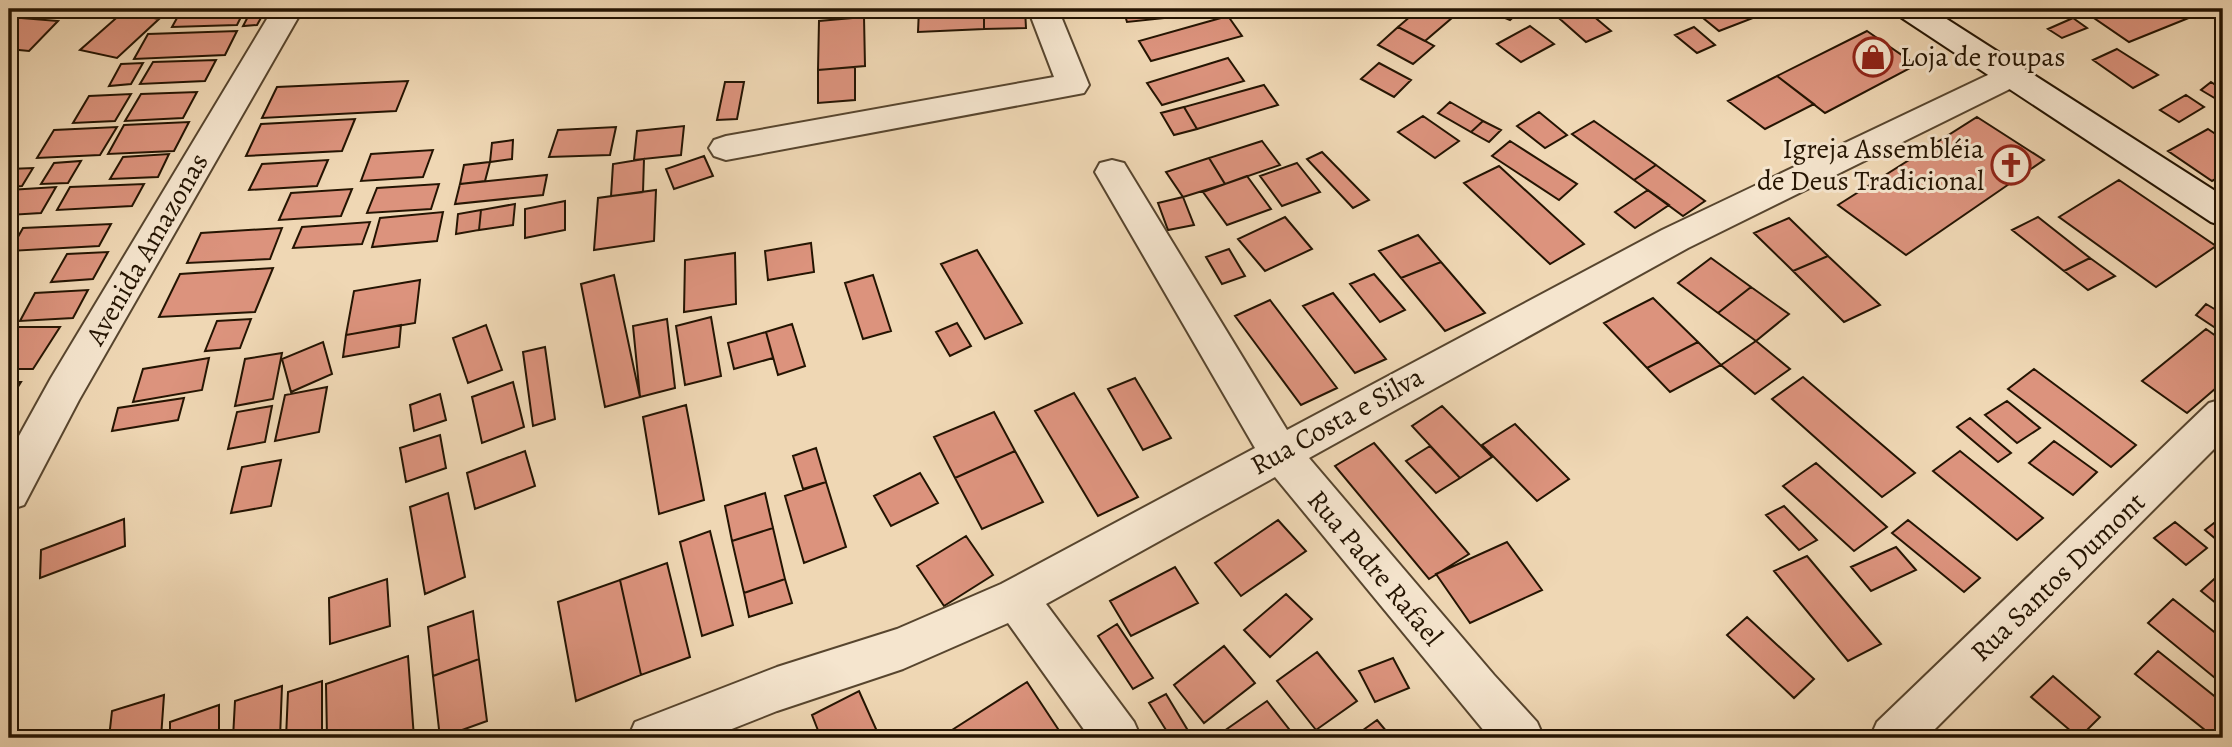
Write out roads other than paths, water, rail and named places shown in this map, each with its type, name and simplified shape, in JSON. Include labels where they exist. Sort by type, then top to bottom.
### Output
[{"type":"street","name":"Avenida Amazonas","points":[[9,492],[72,377],[288,9]]},
{"type":"street","points":[[726,148],[1073,85],[1043,9]]},
{"type":"street","points":[[1910,9],[2223,213]]},
{"type":"street","name":"Rua Costa e Silva","points":[[651,738],[777,689],[903,648],[1016,598],[1279,452],[1675,239],[2011,75]]},
{"type":"street","name":"Rua Padre Rafael","points":[[1112,172],[1279,452],[1478,691],[1521,738]]},
{"type":"street","name":"Rua Santos Dumont","points":[[1893,738],[2223,415]]},
{"type":"street","points":[[1016,598],[1118,738]]},
{"type":"place","name":"Loja de roupas","points":[[1873,57]]},
{"type":"place","name":"Igreja Assembléia de Deus Tradicional","points":[[2011,165]]}]
